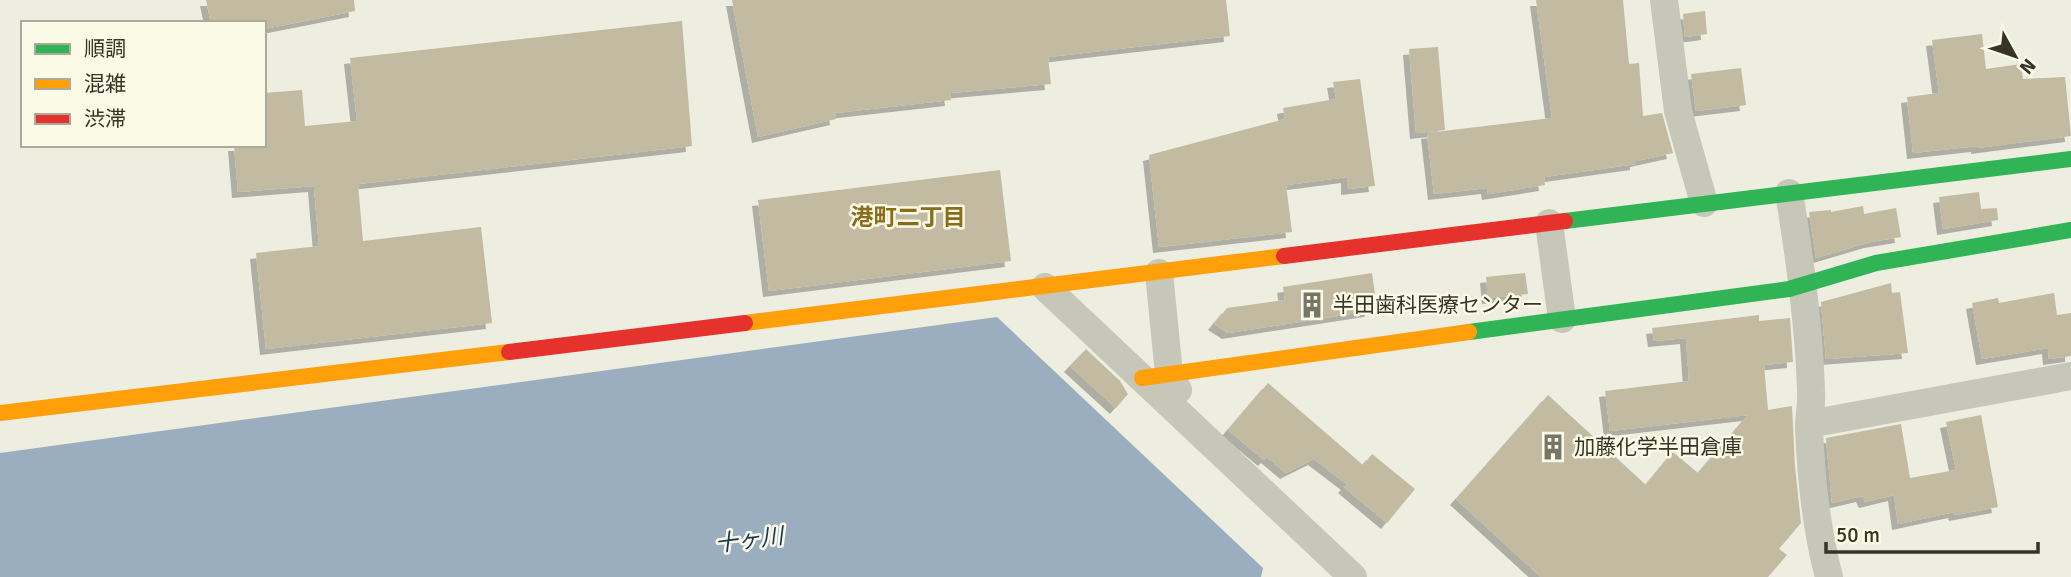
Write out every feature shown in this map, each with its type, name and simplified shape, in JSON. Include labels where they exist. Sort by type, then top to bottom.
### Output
[{"type":"street","points":[[1664,0],[1678,111],[1704,203]]},
{"type":"street","points":[[0,414],[2071,159]]},
{"type":"street","points":[[1789,193],[1804,285],[1811,393],[1809,424],[1812,481],[1829,577]]},
{"type":"street","points":[[1549,223],[1562,319]]},
{"type":"street","points":[[1156,376],[1789,289],[1876,263],[2071,230]]},
{"type":"street","points":[[1156,376],[1159,273]]},
{"type":"street","points":[[1045,287],[1156,376],[1202,434],[1353,577]]},
{"type":"street","points":[[1809,424],[2071,376]]},
{"type":"water","name":"十ヶ川","points":[[997,317],[1263,568],[1261,577],[0,577],[0,453]]},
{"type":"building","points":[[206,0],[354,0],[355,11],[266,29],[266,21],[211,21]]},
{"type":"building","points":[[732,0],[1226,0],[1230,36],[1048,57],[1051,84],[950,93],[951,100],[835,113],[836,119],[758,137]]},
{"type":"building","points":[[1536,0],[1623,0],[1629,64],[1639,63],[1643,116],[1662,113],[1673,153],[1636,161],[1636,164],[1544,177],[1545,185],[1488,194],[1487,188],[1434,194],[1427,133],[1552,118]]},
{"type":"building","points":[[1705,11],[1707,34],[1685,37],[1683,14]]},
{"type":"building","points":[[682,21],[692,146],[358,184],[363,241],[481,227],[492,323],[266,349],[256,253],[319,246],[314,186],[238,192],[234,147],[266,147],[266,93],[302,90],[305,126],[357,121],[350,58]]},
{"type":"building","points":[[1982,34],[1986,69],[2021,64],[2023,79],[2065,77],[2071,136],[1913,153],[1907,97],[1939,93],[1932,40]]},
{"type":"building","points":[[1438,47],[1445,130],[1416,133],[1409,49]]},
{"type":"building","points":[[1741,68],[1746,105],[1696,111],[1691,74]]},
{"type":"building","points":[[1360,79],[1375,186],[1347,189],[1347,177],[1286,185],[1292,232],[1159,247],[1149,155],[1285,119],[1283,108],[1336,99],[1333,82]]},
{"type":"building","points":[[1000,170],[1011,261],[769,291],[758,200]]},
{"type":"building","points":[[1979,192],[1981,209],[1997,208],[1998,220],[1943,229],[1939,197]]},
{"type":"building","points":[[1863,206],[1864,214],[1896,208],[1901,237],[1870,242],[1816,258],[1809,212],[1831,212]]},
{"type":"building","name":"半田歯科医療センター","points":[[1372,273],[1376,302],[1370,311],[1228,333],[1214,324],[1227,308],[1285,300],[1283,287]]},
{"type":"building","points":[[1525,273],[1528,294],[1488,298],[1486,277]]},
{"type":"building","points":[[1891,283],[1892,293],[1900,292],[1908,353],[1826,359],[1821,302]]},
{"type":"building","points":[[2054,293],[2057,315],[2071,313],[2071,356],[2049,359],[2048,348],[1982,359],[1972,303],[1998,298],[1999,303]]},
{"type":"building","points":[[1759,315],[1759,321],[1790,318],[1793,362],[1764,365],[1768,410],[1792,406],[1801,523],[1779,549],[1787,555],[1768,577],[1541,577],[1456,499],[1548,395],[1646,485],[1673,452],[1698,473],[1748,415],[1610,431],[1605,391],[1689,381],[1686,338],[1654,341],[1652,328]]},
{"type":"building","points":[[1086,349],[1120,381],[1128,394],[1116,408],[1070,366]]},
{"type":"building","points":[[1268,383],[1363,465],[1372,454],[1415,489],[1387,523],[1344,487],[1347,484],[1314,459],[1286,473],[1267,457],[1264,460],[1228,430]]},
{"type":"building","points":[[1981,415],[1998,507],[1955,515],[1954,512],[1898,524],[1894,495],[1865,502],[1862,496],[1832,503],[1826,438],[1901,424],[1910,478],[1956,470],[1946,422]]},
{"type":"traffic: fast","points":[[1565,221],[2071,159]]},
{"type":"traffic: fast","points":[[1469,332],[1789,289],[1876,263],[2071,230]]},
{"type":"traffic: slow","points":[[745,323],[1284,256]]},
{"type":"traffic: slow","points":[[1142,378],[1469,332]]},
{"type":"traffic: slow","points":[[0,413],[509,352]]},
{"type":"traffic: jam","points":[[1284,256],[1565,221]]},
{"type":"traffic: jam","points":[[509,352],[745,323]]},
{"type":"place","name":"半田歯科医療センター","points":[[1312,305]]},
{"type":"place","name":"加藤化学半田倉庫","points":[[1553,447]]},
{"type":"district","name":"港町二丁目","points":[[908,217]]}]
